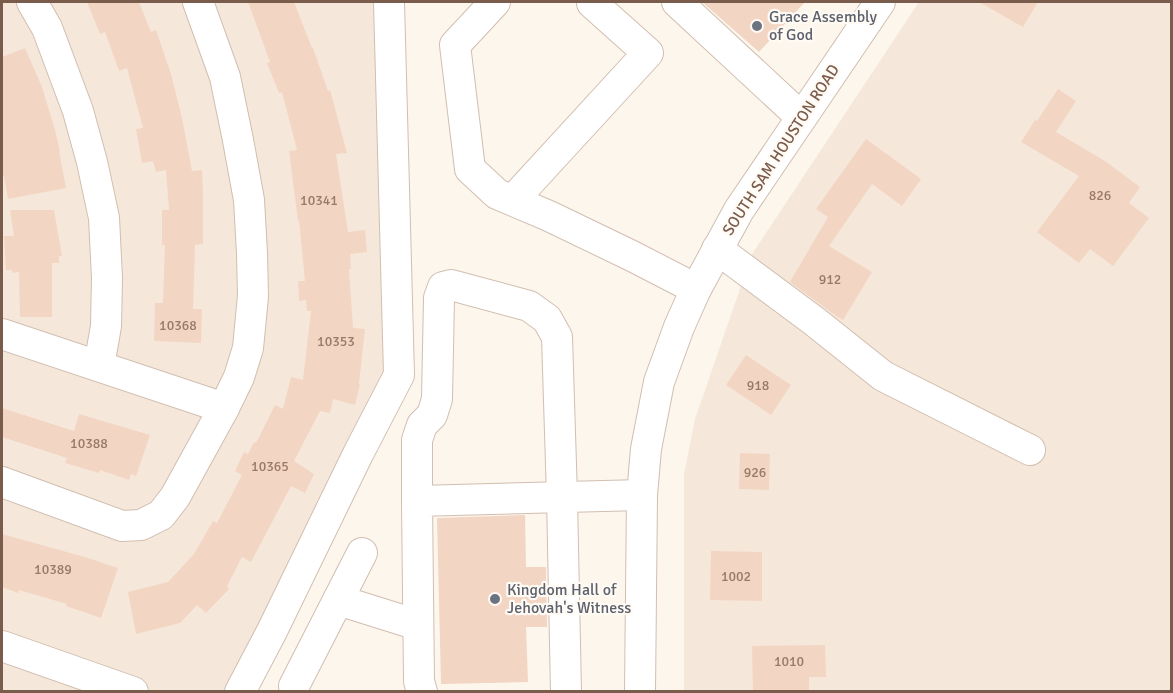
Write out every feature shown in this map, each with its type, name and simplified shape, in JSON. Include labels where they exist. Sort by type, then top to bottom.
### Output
[{"type":"street","points":[[32,2],[47,28],[78,111],[104,218],[107,278],[106,326],[99,366]]},
{"type":"street","points":[[2,482],[122,526],[141,525],[161,515],[175,497],[239,377],[248,348],[253,296],[249,211],[225,76],[198,2]]},
{"type":"street","points":[[240,692],[399,375],[388,2]]},
{"type":"street","points":[[495,2],[454,45],[470,169],[497,194],[621,251],[696,289]]},
{"type":"street","points":[[513,200],[648,53],[592,2]]},
{"type":"street","points":[[677,2],[801,117]]},
{"type":"street","name":"SOUTH SAM HOUSTON ROAD","points":[[640,692],[642,495],[646,449],[659,382],[696,289],[739,210],[880,2]]},
{"type":"street","points":[[717,249],[883,376],[1030,450]]},
{"type":"street","points":[[422,692],[419,681],[417,440],[422,425],[432,415],[437,399],[440,298],[442,287],[451,285],[529,306],[547,319],[557,337],[566,692]]},
{"type":"street","points":[[2,334],[224,408]]},
{"type":"street","points":[[417,501],[642,495]]},
{"type":"street","points":[[294,686],[362,553]]},
{"type":"street","points":[[338,600],[418,625]]},
{"type":"street","points":[[2,646],[133,692]]},
{"type":"shaded area","points":[[2,2],[400,2],[405,378],[249,691],[2,691]]},
{"type":"shaded area","points":[[919,2],[1171,2],[1171,691],[684,692],[684,474],[695,419],[752,254]]},
{"type":"building","points":[[87,2],[139,2],[151,32],[156,30],[171,74],[192,171],[202,170],[203,244],[195,245],[193,309],[202,309],[201,343],[154,341],[155,303],[163,303],[165,245],[162,245],[162,210],[169,210],[166,170],[156,172],[153,161],[142,163],[136,129],[143,128],[127,68],[119,71],[105,32],[100,34]]},
{"type":"building","points":[[248,2],[294,2],[328,91],[330,90],[347,153],[336,154],[348,232],[365,230],[367,252],[350,254],[351,269],[349,269],[353,328],[365,329],[360,384],[355,405],[333,399],[330,413],[320,411],[294,461],[314,474],[305,493],[291,486],[251,562],[242,557],[227,586],[229,589],[206,613],[197,605],[180,623],[136,634],[128,592],[168,582],[194,554],[213,521],[217,523],[242,475],[235,471],[244,452],[248,454],[254,442],[256,443],[275,405],[283,409],[291,377],[303,380],[311,311],[307,311],[306,300],[299,301],[298,281],[305,281],[289,151],[297,150],[282,92],[279,93],[267,63],[270,62]]},
{"type":"building","name":"Grace Assembly of God","points":[[702,2],[805,2],[759,52]]},
{"type":"building","points":[[979,2],[1038,2],[1023,27]]},
{"type":"building","points":[[25,48],[42,87],[55,130],[66,188],[8,199],[4,176],[2,177],[2,57]]},
{"type":"building","points":[[1058,89],[1076,101],[1056,132],[1105,161],[1140,187],[1129,203],[1149,218],[1113,266],[1090,249],[1079,263],[1037,232],[1079,176],[1021,142]]},
{"type":"building","points":[[866,139],[921,179],[902,206],[872,184],[829,246],[872,272],[843,320],[790,282],[828,217],[816,209]]},
{"type":"building","points":[[10,210],[54,210],[62,256],[59,256],[59,263],[52,263],[52,317],[20,317],[19,272],[12,273],[12,270],[6,270],[4,236],[14,236]]},
{"type":"building","points":[[746,355],[791,385],[771,415],[726,385]]},
{"type":"building","points":[[2,408],[74,431],[79,414],[150,435],[136,476],[131,474],[129,480],[100,470],[99,473],[65,463],[67,458],[2,437]]},
{"type":"building","points":[[740,453],[770,454],[769,490],[739,489]]},
{"type":"building","name":"Kingdom Hall of Jehovah's Witness","points":[[525,515],[526,567],[546,567],[547,627],[526,627],[528,682],[441,684],[437,518]]},
{"type":"building","points":[[2,534],[118,568],[101,618],[66,606],[67,604],[2,587]]},
{"type":"building","points":[[711,551],[762,552],[762,601],[710,600]]},
{"type":"building","points":[[825,645],[826,677],[809,677],[809,692],[753,692],[752,646]]},
{"type":"place","name":"Grace Assembly of God","points":[[757,26]]},
{"type":"place","name":"Kingdom Hall of Jehovah's Witness","points":[[495,599]]}]
